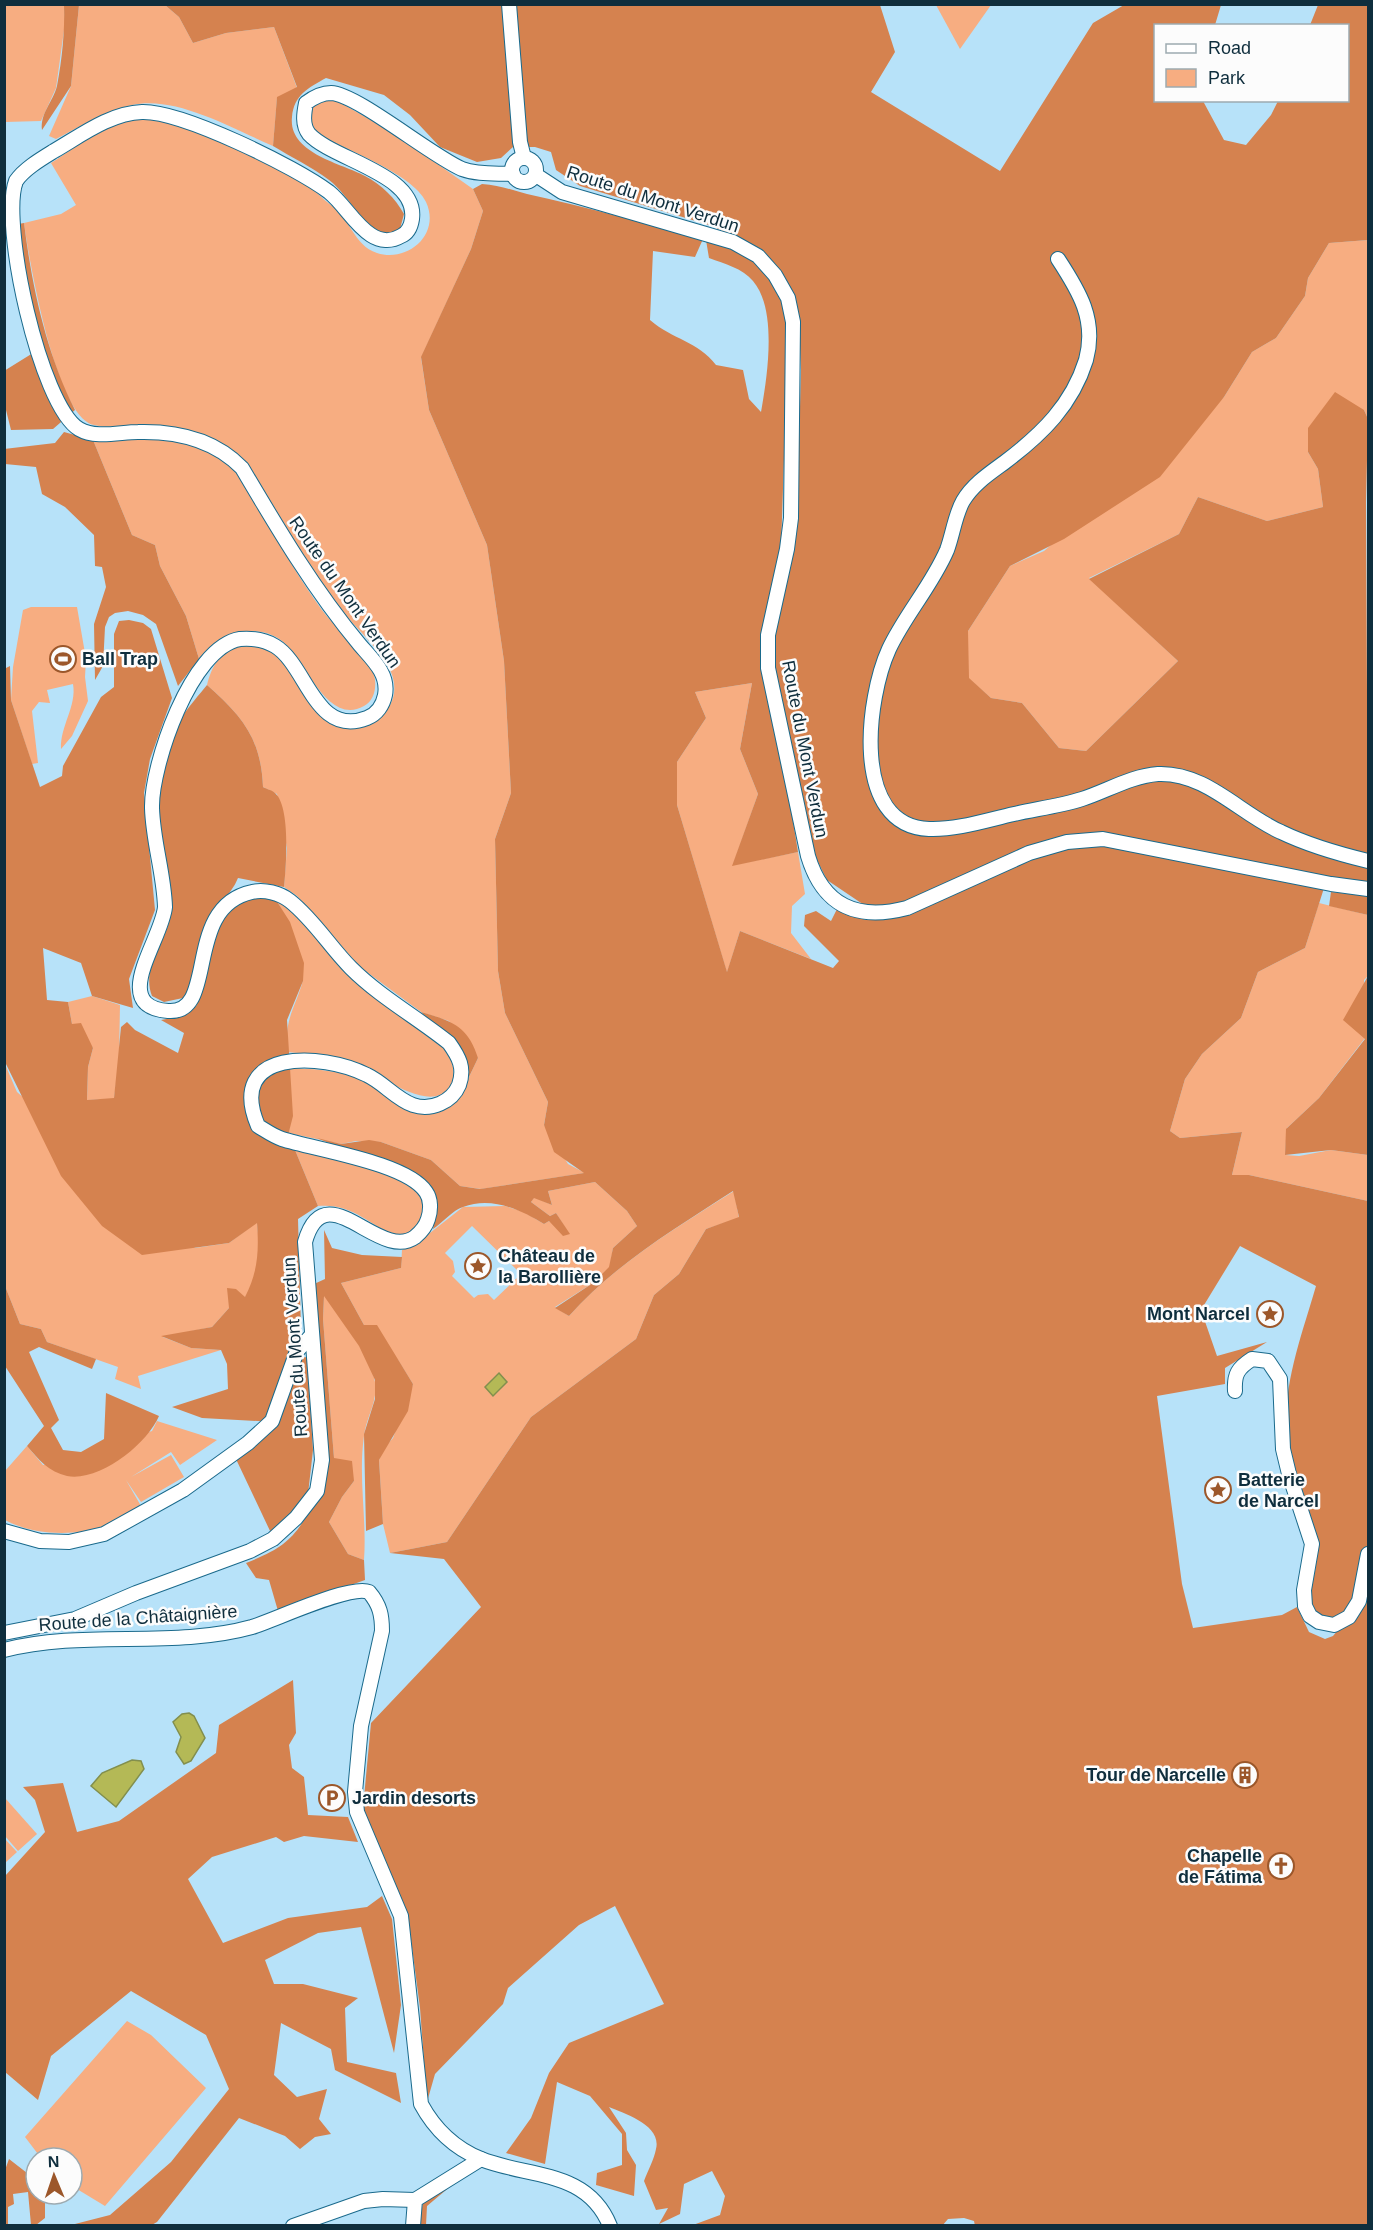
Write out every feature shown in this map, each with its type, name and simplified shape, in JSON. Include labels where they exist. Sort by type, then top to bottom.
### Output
[{"type":"street","points":[[509,4],[520,142],[524,158],[534,163],[536,175],[525,183],[519,182],[513,174],[515,163],[524,158]]},
{"type":"street","name":"Route du Mont Verdun","points":[[4,1632],[75,1619],[136,1593],[250,1551],[273,1539],[296,1518],[317,1491],[322,1460],[310,1337],[305,1242],[309,1228],[316,1220],[333,1214],[349,1218],[380,1239],[401,1242],[417,1235],[428,1220],[430,1208],[428,1195],[420,1184],[401,1172],[279,1138],[258,1126],[249,1096],[254,1080],[263,1070],[282,1063],[320,1062],[344,1066],[368,1075],[414,1105],[431,1107],[446,1101],[457,1090],[462,1077],[460,1059],[449,1043],[353,970],[289,899],[267,891],[240,895],[215,917],[205,941],[198,989],[189,1003],[174,1011],[148,1006],[141,999],[139,983],[164,920],[165,907],[152,809],[153,788],[161,753],[181,704],[208,660],[223,646],[238,639],[258,639],[276,646],[289,659],[312,696],[328,714],[350,722],[372,716],[383,704],[386,681],[379,668],[324,600],[242,468],[230,455],[203,441],[165,433],[88,433],[68,420],[59,407],[39,359],[15,280],[8,214],[12,192],[16,181],[29,168],[95,127],[115,118],[140,112],[162,113],[202,127],[309,178],[332,195],[368,233],[379,239],[390,240],[403,236],[411,226],[413,211],[409,199],[380,174],[327,147],[308,133],[304,121],[306,103],[316,95],[332,93],[354,102],[462,168],[472,172],[513,174]]},
{"type":"street","name":"Route du Mont Verdun","points":[[536,175],[562,192],[733,242],[758,256],[775,275],[788,298],[792,322],[793,383],[791,518],[787,549],[768,635],[768,668],[808,856],[813,873],[826,894],[844,906],[867,913],[887,913],[907,908],[1029,853],[1067,842],[1103,839],[1331,884],[1368,889]]},
{"type":"street","points":[[1058,259],[1086,306],[1090,324],[1086,358],[1070,398],[1040,435],[976,484],[963,502],[947,550],[889,650],[876,686],[872,736],[872,780],[882,803],[909,824],[928,829],[963,826],[1082,799],[1136,778],[1159,774],[1188,777],[1282,833],[1368,861]]},
{"type":"street","points":[[8,1536],[69,1542],[104,1534],[183,1490],[248,1443],[272,1421],[297,1351],[310,1337]]},
{"type":"street","points":[[1235,1391],[1234,1380],[1239,1368],[1251,1359],[1268,1361],[1280,1379],[1283,1449],[1312,1544],[1304,1590],[1305,1606],[1310,1616],[1319,1622],[1334,1625],[1349,1617],[1359,1601],[1368,1554]]},
{"type":"street","name":"Route de la Châtaignière","points":[[4,1650],[39,1643],[227,1632],[276,1619],[349,1591],[369,1592],[377,1601],[382,1615],[382,1631],[361,1726],[355,1792],[357,1812],[401,1916],[421,2103],[429,2120],[442,2134],[481,2159],[552,2178],[586,2191],[596,2201],[610,2226]]},
{"type":"street","points":[[293,2226],[364,2201],[415,2200],[481,2159]]},
{"type":"street","points":[[414,2226],[415,2200]]},
{"type":"green space","points":[[4,5],[64,5],[65,23],[56,88],[41,121],[5,122]]},
{"type":"green space","points":[[79,5],[165,5],[179,17],[193,43],[226,33],[274,27],[297,88],[277,98],[273,146],[204,115],[167,105],[149,103],[113,111],[56,139],[49,136],[71,86]]},
{"type":"green space","points":[[936,5],[991,5],[960,49]]},
{"type":"green space","points":[[332,98],[392,132],[473,189],[483,211],[471,249],[421,358],[429,410],[487,545],[504,661],[511,793],[495,839],[498,971],[505,1013],[548,1102],[544,1125],[568,1164],[585,1173],[481,1189],[460,1186],[431,1160],[381,1142],[356,1141],[341,1144],[288,1133],[292,1116],[288,1068],[319,1070],[350,1076],[369,1084],[404,1107],[429,1114],[449,1107],[456,1099],[478,1058],[449,1021],[421,1012],[360,967],[297,896],[284,887],[287,848],[277,794],[263,787],[254,741],[240,718],[207,685],[216,662],[224,654],[235,647],[250,643],[263,647],[276,655],[324,718],[338,725],[360,727],[375,721],[390,705],[394,691],[392,675],[375,648],[319,582],[230,450],[187,430],[152,425],[100,426],[80,416],[56,368],[38,301],[24,223],[61,214],[76,205],[51,163],[104,128],[139,116],[163,117],[192,127],[297,178],[310,186],[337,210],[362,244],[377,253],[400,254],[410,250],[419,243],[429,225],[426,202],[419,191],[392,171],[312,131],[309,106],[318,100]]},
{"type":"green space","points":[[1368,240],[1368,419],[1364,410],[1308,452],[1318,469],[1323,507],[1267,521],[1198,497],[1179,534],[1089,578],[1178,661],[1086,751],[1059,748],[1022,703],[991,698],[968,678],[968,631],[1010,566],[1044,551],[1224,397],[1252,352],[1276,338],[1305,296],[1308,278],[1329,243]]},
{"type":"green space","points":[[140,437],[181,442],[205,449],[228,463],[239,473],[311,594],[372,670],[375,690],[368,703],[351,710],[339,707],[318,688],[291,650],[282,641],[266,633],[248,631],[234,633],[209,648],[199,659],[186,616],[160,566],[155,545],[132,535],[93,440]]},
{"type":"green space","points":[[31,607],[77,607],[86,659],[85,677],[88,701],[72,736],[61,749],[63,732],[73,700],[73,684],[47,690],[50,703],[39,702],[32,711],[38,763],[32,764],[11,700],[13,667],[23,610]]},
{"type":"green space","points":[[752,683],[740,749],[758,794],[733,865],[798,852],[805,894],[792,906],[791,933],[811,959],[740,931],[727,973],[677,805],[677,762],[706,718],[695,692]]},
{"type":"green space","points":[[276,900],[289,906],[448,1052],[454,1075],[449,1088],[439,1095],[427,1097],[399,1088],[348,1060],[326,1055],[287,1052],[288,1023],[303,975],[295,940]]},
{"type":"green space","points":[[1319,903],[1368,915],[1368,976],[1364,980],[1365,1038],[1319,1098],[1287,1128],[1285,1155],[1299,1156],[1331,1150],[1368,1155],[1368,1201],[1249,1175],[1232,1175],[1242,1132],[1180,1138],[1170,1131],[1185,1079],[1202,1054],[1241,1018],[1258,972],[1305,948]]},
{"type":"green space","points":[[92,996],[120,1005],[119,1060],[114,1099],[87,1100],[88,1067],[93,1048],[72,1024],[68,1002]]},
{"type":"green space","points":[[4,1062],[17,1092],[195,1248],[229,1243],[257,1222],[260,1256],[254,1281],[245,1298],[229,1308],[212,1327],[163,1337],[191,1348],[221,1350],[138,1376],[141,1389],[115,1379],[118,1367],[47,1342],[41,1329],[20,1324],[5,1286]]},
{"type":"green space","points":[[295,1150],[358,1162],[403,1178],[417,1188],[422,1195],[423,1218],[412,1230],[397,1238],[350,1211],[330,1206],[318,1206]]},
{"type":"green space","points":[[595,1182],[627,1211],[637,1226],[613,1248],[610,1267],[593,1283],[555,1307],[569,1316],[626,1263],[734,1191],[739,1218],[706,1229],[679,1274],[654,1295],[636,1339],[531,1417],[447,1542],[390,1553],[383,1524],[379,1460],[384,1448],[393,1438],[413,1384],[398,1360],[364,1325],[341,1283],[401,1268],[402,1250],[421,1240],[463,1207],[505,1206],[524,1212],[544,1224],[549,1221],[569,1234],[556,1213],[550,1216],[531,1202],[534,1197],[552,1205],[548,1191]],"holes":[[[472,1226],[520,1273],[522,1270],[527,1275],[522,1281],[518,1277],[494,1300],[488,1294],[474,1298],[452,1276],[455,1272],[453,1261],[445,1253]]]},
{"type":"green space","points":[[324,1295],[362,1349],[373,1372],[375,1382],[375,1396],[365,1429],[362,1451],[364,1560],[348,1554],[329,1522],[342,1497],[354,1481],[334,1458],[323,1319]]},
{"type":"green space","points":[[157,1421],[217,1440],[180,1465],[171,1452],[131,1477],[171,1455],[184,1477],[141,1502],[126,1480],[141,1506],[104,1526],[80,1532],[54,1533],[28,1529],[5,1520],[5,1471],[27,1446],[43,1465],[152,1431]]},
{"type":"green space","points":[[5,1798],[37,1834],[18,1851],[5,1836]]},
{"type":"green space","points":[[5,1839],[17,1852],[5,1863]]},
{"type":"green space","points":[[127,2021],[151,2035],[206,2088],[105,2206],[84,2193],[84,2146],[32,2146],[25,2137]]},
{"type":"shaded area","points":[[64,5],[79,5],[71,86],[42,130],[43,118],[55,92],[59,76],[64,35]]},
{"type":"shaded area","points":[[165,5],[880,5],[895,52],[871,92],[1000,171],[1093,23],[1124,5],[1221,5],[1215,24],[1154,24],[1154,102],[1204,102],[1224,140],[1246,145],[1271,115],[1278,102],[1349,102],[1349,24],[1310,24],[1318,5],[1368,5],[1368,240],[1329,243],[1308,278],[1305,296],[1276,338],[1252,352],[1224,397],[1160,477],[1064,539],[1010,566],[968,631],[969,678],[991,698],[1022,703],[1059,748],[1086,751],[1178,661],[1089,579],[1179,534],[1198,497],[1267,521],[1323,507],[1318,469],[1308,452],[1308,428],[1335,392],[1364,410],[1368,419],[1366,502],[1368,883],[1327,879],[1103,837],[1028,849],[905,901],[886,905],[867,907],[827,880],[813,852],[775,668],[774,633],[794,550],[797,517],[801,370],[799,321],[780,272],[761,249],[737,237],[709,225],[580,186],[556,170],[551,152],[535,147],[513,147],[501,158],[477,162],[440,147],[410,115],[384,95],[326,78],[308,89],[299,98],[293,109],[293,129],[298,140],[307,148],[371,180],[392,197],[404,214],[400,229],[390,235],[380,232],[364,219],[329,180],[273,146],[277,97],[297,87],[274,27],[226,33],[193,43],[179,17]]},
{"type":"shaded area","points":[[482,184],[703,239],[695,257],[653,251],[650,320],[667,332],[693,345],[716,365],[743,370],[749,399],[761,412],[769,345],[766,309],[753,281],[733,267],[709,258],[706,240],[732,249],[755,262],[770,280],[782,303],[786,324],[787,370],[781,548],[763,633],[798,852],[732,866],[758,794],[740,749],[752,683],[695,692],[706,718],[677,762],[677,805],[727,972],[740,931],[833,968],[839,961],[804,926],[805,915],[816,911],[831,921],[837,909],[866,920],[889,918],[1031,856],[1068,844],[1103,842],[1324,888],[1305,948],[1258,972],[1241,1018],[1202,1054],[1185,1079],[1170,1131],[1180,1138],[1242,1132],[1232,1175],[1249,1175],[1368,1201],[1368,1549],[1350,1611],[1335,1622],[1321,1617],[1313,1610],[1310,1603],[1316,1566],[1314,1541],[1287,1443],[1287,1403],[1290,1383],[1316,1286],[1240,1246],[1201,1310],[1217,1356],[1267,1342],[1225,1368],[1225,1384],[1157,1396],[1182,1584],[1193,1628],[1282,1615],[1297,1607],[1309,1632],[1325,1639],[1333,1636],[1368,1594],[1368,2225],[975,2226],[974,2221],[964,2218],[948,2219],[942,2226],[693,2225],[720,2215],[725,2196],[712,2171],[684,2184],[680,2214],[659,2224],[668,2208],[656,2210],[644,2181],[656,2149],[653,2133],[641,2122],[609,2107],[626,2133],[627,2150],[636,2165],[634,2196],[596,2185],[597,2173],[622,2165],[622,2134],[590,2096],[557,2082],[545,2164],[506,2153],[531,2118],[549,2073],[569,2043],[664,2004],[615,1906],[579,1925],[508,1988],[503,2004],[435,2074],[427,2102],[420,2008],[408,1917],[376,1845],[363,1808],[371,1723],[481,1607],[444,1559],[390,1553],[447,1542],[531,1417],[636,1339],[654,1295],[679,1274],[706,1229],[739,1217],[733,1191],[626,1263],[569,1316],[555,1308],[593,1283],[609,1267],[613,1248],[637,1226],[627,1211],[595,1182],[548,1191],[552,1205],[534,1198],[531,1202],[550,1216],[556,1213],[570,1234],[563,1236],[549,1221],[544,1224],[506,1206],[485,1203],[459,1209],[433,1229],[436,1198],[432,1188],[424,1180],[412,1172],[379,1159],[317,1138],[341,1144],[369,1140],[381,1142],[431,1160],[460,1186],[480,1189],[584,1173],[554,1152],[544,1125],[548,1102],[505,1013],[498,971],[495,839],[511,793],[504,661],[487,545],[429,410],[421,357],[471,249],[483,211],[473,189]]},
{"type":"shaded area","points":[[24,223],[31,271],[48,342],[75,410],[53,429],[11,430],[5,406],[4,371],[41,348],[29,313],[18,224]]},
{"type":"shaded area","points":[[64,432],[93,440],[132,535],[155,545],[160,566],[186,616],[199,659],[178,686],[156,624],[143,615],[128,611],[115,613],[109,617],[105,627],[103,666],[95,680],[94,624],[106,587],[102,567],[95,566],[94,535],[65,507],[42,494],[36,467],[5,464],[4,449],[55,443]]},
{"type":"shaded area","points":[[129,620],[143,623],[151,629],[172,698],[150,759],[144,793],[155,910],[129,979],[133,1008],[92,996],[81,963],[43,948],[47,1000],[68,1002],[72,1024],[81,1023],[93,1048],[88,1067],[87,1100],[114,1098],[121,1027],[127,1022],[135,1030],[178,1053],[184,1033],[161,1020],[177,1017],[196,1006],[202,991],[210,939],[230,906],[257,895],[276,900],[290,922],[304,963],[303,981],[287,1020],[293,1116],[285,1147],[295,1150],[318,1206],[298,1219],[301,1330],[290,1359],[307,1357],[313,1450],[307,1503],[271,1533],[235,1457],[275,1422],[202,1418],[172,1407],[228,1389],[227,1364],[221,1350],[191,1348],[161,1336],[212,1327],[229,1308],[227,1288],[236,1289],[245,1297],[253,1279],[257,1261],[257,1223],[229,1243],[142,1255],[102,1226],[61,1176],[5,1062],[4,669],[10,666],[11,700],[40,787],[62,776],[63,766],[101,697],[114,687],[114,634],[119,621]]},
{"type":"shaded area","points":[[207,685],[240,718],[247,729],[258,755],[263,787],[274,792],[280,800],[286,838],[284,887],[238,878],[206,923],[195,972],[188,990],[183,998],[164,1002],[152,996],[149,985],[152,963],[166,931],[171,909],[171,887],[161,834],[160,782],[165,754],[175,728]]},
{"type":"shaded area","points":[[1331,892],[1368,896],[1368,915],[1329,906]]},
{"type":"shaded area","points":[[1368,976],[1368,1155],[1331,1150],[1285,1155],[1286,1129],[1319,1098],[1365,1039],[1343,1020]]},
{"type":"shaded area","points":[[421,1012],[442,1018],[464,1032],[478,1058],[469,1077],[466,1064],[457,1046]]},
{"type":"shaded area","points":[[324,1230],[332,1248],[362,1255],[402,1257],[401,1268],[341,1283],[364,1325],[377,1325],[413,1384],[408,1411],[379,1460],[383,1524],[366,1531],[364,1434],[375,1399],[375,1380],[359,1346],[324,1296],[323,1319],[334,1458],[352,1461],[354,1481],[342,1497],[329,1522],[348,1554],[364,1560],[365,1580],[278,1611],[269,1580],[256,1578],[246,1563],[272,1551],[290,1538],[304,1521],[318,1496],[314,1284],[325,1279]]},
{"type":"shaded area","points":[[5,1286],[20,1324],[41,1329],[47,1342],[96,1359],[92,1369],[39,1347],[29,1352],[59,1420],[51,1428],[63,1450],[81,1452],[104,1439],[106,1393],[159,1416],[144,1438],[121,1459],[94,1473],[67,1476],[49,1468],[27,1446],[44,1426],[5,1366]]},
{"type":"shaded area","points":[[499,1373],[507,1382],[493,1396],[485,1387]]},
{"type":"shaded area","points":[[293,1680],[296,1733],[289,1745],[292,1768],[304,1777],[308,1815],[348,1817],[358,1842],[304,1836],[284,1842],[276,1837],[212,1857],[188,1879],[223,1943],[288,1918],[367,1907],[382,1896],[392,1919],[401,2005],[394,2053],[361,1927],[318,1933],[265,1960],[274,1984],[303,1984],[358,1998],[345,2008],[347,2062],[396,2073],[401,2103],[335,2070],[331,2049],[281,2023],[274,2075],[297,2097],[327,2089],[319,2119],[331,2134],[315,2137],[300,2149],[285,2136],[239,2118],[157,2222],[150,2226],[71,2225],[110,2215],[171,2162],[229,2089],[206,2035],[131,1991],[51,2056],[38,2100],[5,2072],[5,1876],[45,1832],[35,1800],[23,1787],[63,1783],[77,1832],[119,1821],[216,1753],[219,1725]]},
{"type":"shaded area","points":[[189,1713],[194,1716],[205,1738],[191,1761],[184,1764],[176,1752],[181,1737],[173,1722],[182,1714]]},
{"type":"shaded area","points":[[132,1760],[141,1761],[144,1769],[116,1807],[91,1786],[102,1773]]},
{"type":"shaded area","points":[[9,2159],[24,2171],[24,2193],[13,2194],[14,2204],[8,2207],[8,2225],[5,2225],[5,2170]]},
{"type":"shaded area","points":[[452,2185],[427,2206],[426,2225],[419,2226],[423,2202]]},
{"type":"shaded area","points":[[29,2206],[45,2206],[45,2218],[36,2225],[31,2225]]},
{"type":"place","name":"Ball Trap","points":[[63,659]]},
{"type":"place","name":"Château de la Barollière","points":[[478,1266]]},
{"type":"place","name":"Mont Narcel","points":[[1270,1314]]},
{"type":"place","name":"Batterie de Narcel","points":[[1218,1490]]},
{"type":"place","name":"Tour de Narcelle","points":[[1245,1775]]},
{"type":"place","name":"Jardin desorts","points":[[332,1798]]},
{"type":"place","name":"Chapelle de Fátima","points":[[1281,1866]]}]
